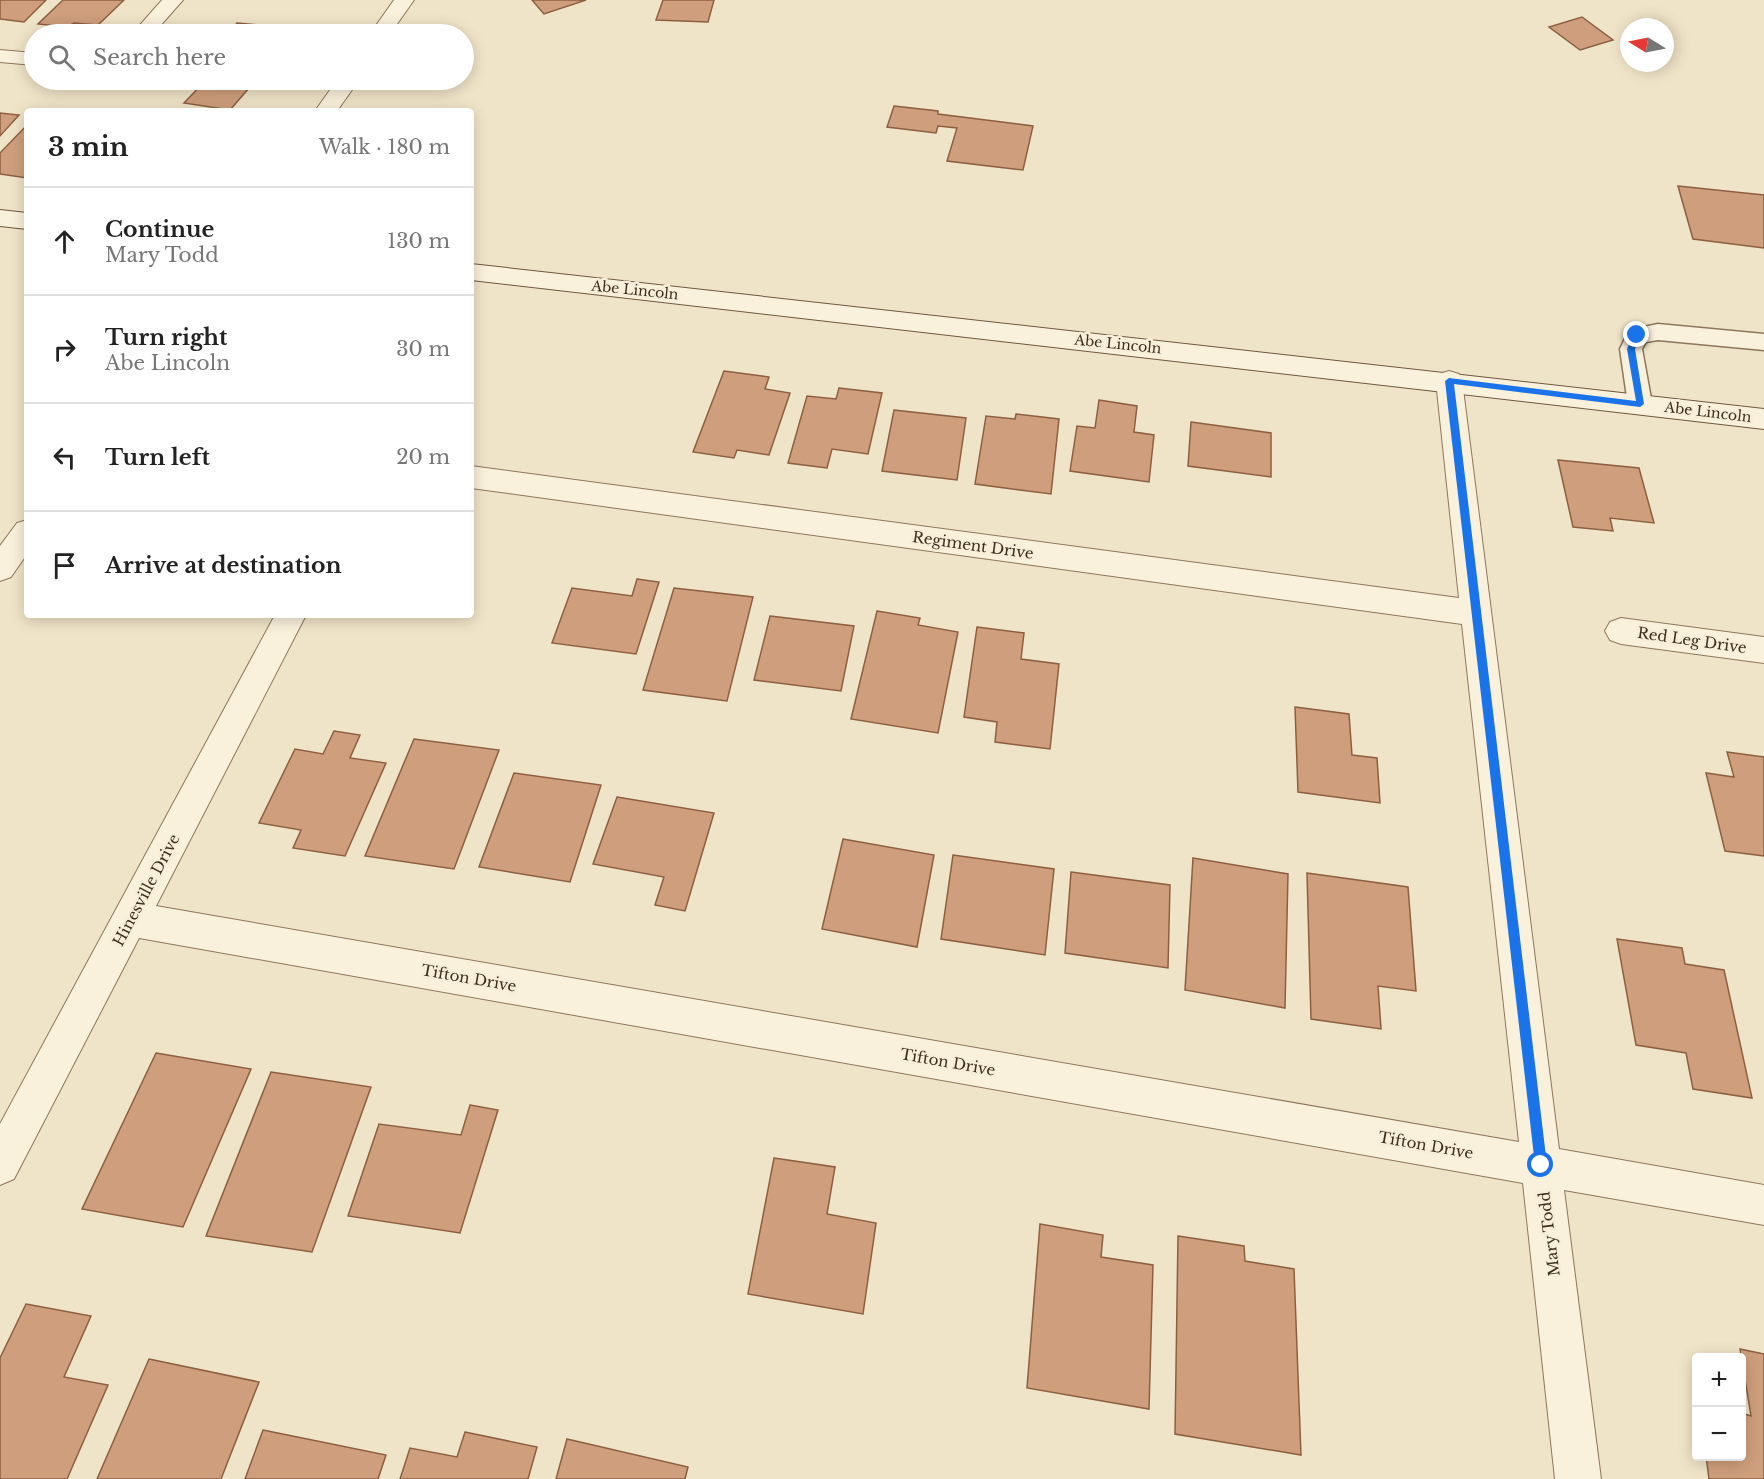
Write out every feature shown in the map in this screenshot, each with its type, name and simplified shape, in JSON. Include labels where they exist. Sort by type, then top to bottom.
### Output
[{"type":"street","points":[[151,24],[173,0]]},
{"type":"street","points":[[387,24],[404,0]]},
{"type":"street","points":[[0,56],[24,58]]},
{"type":"street","points":[[328,108],[341,90]]},
{"type":"street","points":[[0,218],[24,221]]},
{"type":"street","name":"Abe Lincoln","points":[[474,272],[1449,381],[1764,419]]},
{"type":"street","name":"Mary Todd","points":[[1449,381],[1578,1479]]},
{"type":"street","name":"Regiment Drive","points":[[474,477],[1476,613]]},
{"type":"street","points":[[0,569],[24,535]]},
{"type":"street","name":"Hinesville Drive","points":[[0,1166],[289,618]]},
{"type":"street","name":"Red Leg Drive","points":[[1621,631],[1764,650]]},
{"type":"street","name":"Tifton Drive","points":[[131,919],[1764,1205]]},
{"type":"lane","points":[[1640,404],[1631,349],[1637,335],[1658,332],[1764,342]]},
{"type":"building","points":[[0,0],[46,0],[24,22],[0,19]]},
{"type":"building","points":[[63,0],[124,0],[99,24],[38,24]]},
{"type":"building","points":[[532,0],[586,0],[544,14]]},
{"type":"building","points":[[663,0],[714,0],[708,22],[656,20]]},
{"type":"building","points":[[1582,17],[1613,40],[1580,50],[1549,27]]},
{"type":"building","points":[[196,90],[247,90],[232,108],[184,103]]},
{"type":"building","points":[[894,106],[1033,126],[1023,170],[947,161],[957,128],[938,126],[936,133],[887,127]]},
{"type":"building","points":[[0,113],[19,115],[0,136]]},
{"type":"building","points":[[24,128],[24,178],[0,174],[0,153]]},
{"type":"building","points":[[1678,186],[1764,195],[1764,248],[1693,239]]},
{"type":"building","points":[[724,371],[769,377],[765,389],[790,393],[769,455],[737,450],[734,458],[693,452]]},
{"type":"building","points":[[839,388],[882,393],[868,454],[832,449],[827,468],[788,463],[807,396],[836,399]]},
{"type":"building","points":[[1099,400],[1137,406],[1134,432],[1154,435],[1149,482],[1070,471],[1077,426],[1095,428]]},
{"type":"building","points":[[894,410],[966,418],[957,480],[882,471]]},
{"type":"building","points":[[1016,414],[1059,419],[1051,494],[975,484],[986,416],[1015,419]]},
{"type":"building","points":[[1191,422],[1271,433],[1271,477],[1188,466]]},
{"type":"building","points":[[1558,460],[1639,468],[1654,523],[1610,518],[1613,531],[1573,527]]},
{"type":"building","points":[[637,579],[659,582],[636,654],[552,643],[572,588],[632,596]]},
{"type":"building","points":[[674,588],[753,597],[727,701],[643,690]]},
{"type":"building","points":[[877,611],[920,618],[918,625],[958,632],[938,733],[851,719]]},
{"type":"building","points":[[770,616],[854,626],[841,691],[754,680]]},
{"type":"building","points":[[977,627],[1024,633],[1021,659],[1059,664],[1050,749],[995,742],[997,722],[964,717]]},
{"type":"building","points":[[1295,707],[1349,714],[1352,755],[1377,758],[1380,803],[1298,792]]},
{"type":"building","points":[[334,731],[360,735],[350,758],[386,763],[345,856],[293,848],[301,830],[259,823],[295,749],[323,754]]},
{"type":"building","points":[[414,739],[499,750],[454,869],[365,856]]},
{"type":"building","points":[[1727,752],[1764,757],[1764,856],[1725,851],[1706,773],[1734,777]]},
{"type":"building","points":[[514,773],[601,785],[570,882],[479,867]]},
{"type":"building","points":[[617,797],[714,813],[685,911],[655,905],[664,877],[593,864]]},
{"type":"building","points":[[843,839],[934,855],[917,947],[822,929]]},
{"type":"building","points":[[953,855],[1054,869],[1045,955],[941,939]]},
{"type":"building","points":[[1193,858],[1288,874],[1285,1008],[1185,990]]},
{"type":"building","points":[[1071,872],[1170,885],[1168,968],[1065,953]]},
{"type":"building","points":[[1307,873],[1408,887],[1416,991],[1378,986],[1381,1029],[1311,1019]]},
{"type":"building","points":[[1617,939],[1682,948],[1685,964],[1724,970],[1752,1098],[1693,1089],[1686,1053],[1636,1045]]},
{"type":"building","points":[[156,1053],[251,1069],[183,1227],[82,1209]]},
{"type":"building","points":[[271,1072],[371,1087],[312,1252],[206,1236]]},
{"type":"building","points":[[470,1105],[498,1110],[460,1233],[348,1216],[379,1124],[461,1135]]},
{"type":"building","points":[[774,1158],[835,1167],[827,1214],[876,1223],[863,1314],[748,1294]]},
{"type":"building","points":[[1040,1224],[1103,1235],[1101,1257],[1153,1265],[1149,1409],[1027,1388]]},
{"type":"building","points":[[1178,1236],[1244,1246],[1245,1261],[1294,1269],[1301,1455],[1175,1434]]},
{"type":"building","points":[[26,1304],[91,1316],[64,1377],[108,1385],[67,1479],[0,1479],[0,1358]]},
{"type":"building","points":[[1740,1349],[1764,1354],[1764,1479],[1709,1479],[1707,1461],[1746,1461],[1746,1414],[1751,1416],[1746,1386],[1746,1353],[1741,1353]]},
{"type":"building","points":[[149,1359],[259,1382],[221,1479],[97,1479]]},
{"type":"building","points":[[263,1430],[386,1455],[378,1479],[245,1479]]},
{"type":"building","points":[[465,1432],[537,1447],[528,1479],[400,1479],[410,1448],[457,1457]]},
{"type":"building","points":[[567,1439],[688,1467],[685,1479],[556,1479]]},
{"type":"route","points":[[1541,1165],[1449,381],[1640,404],[1631,349],[1637,335]]}]
